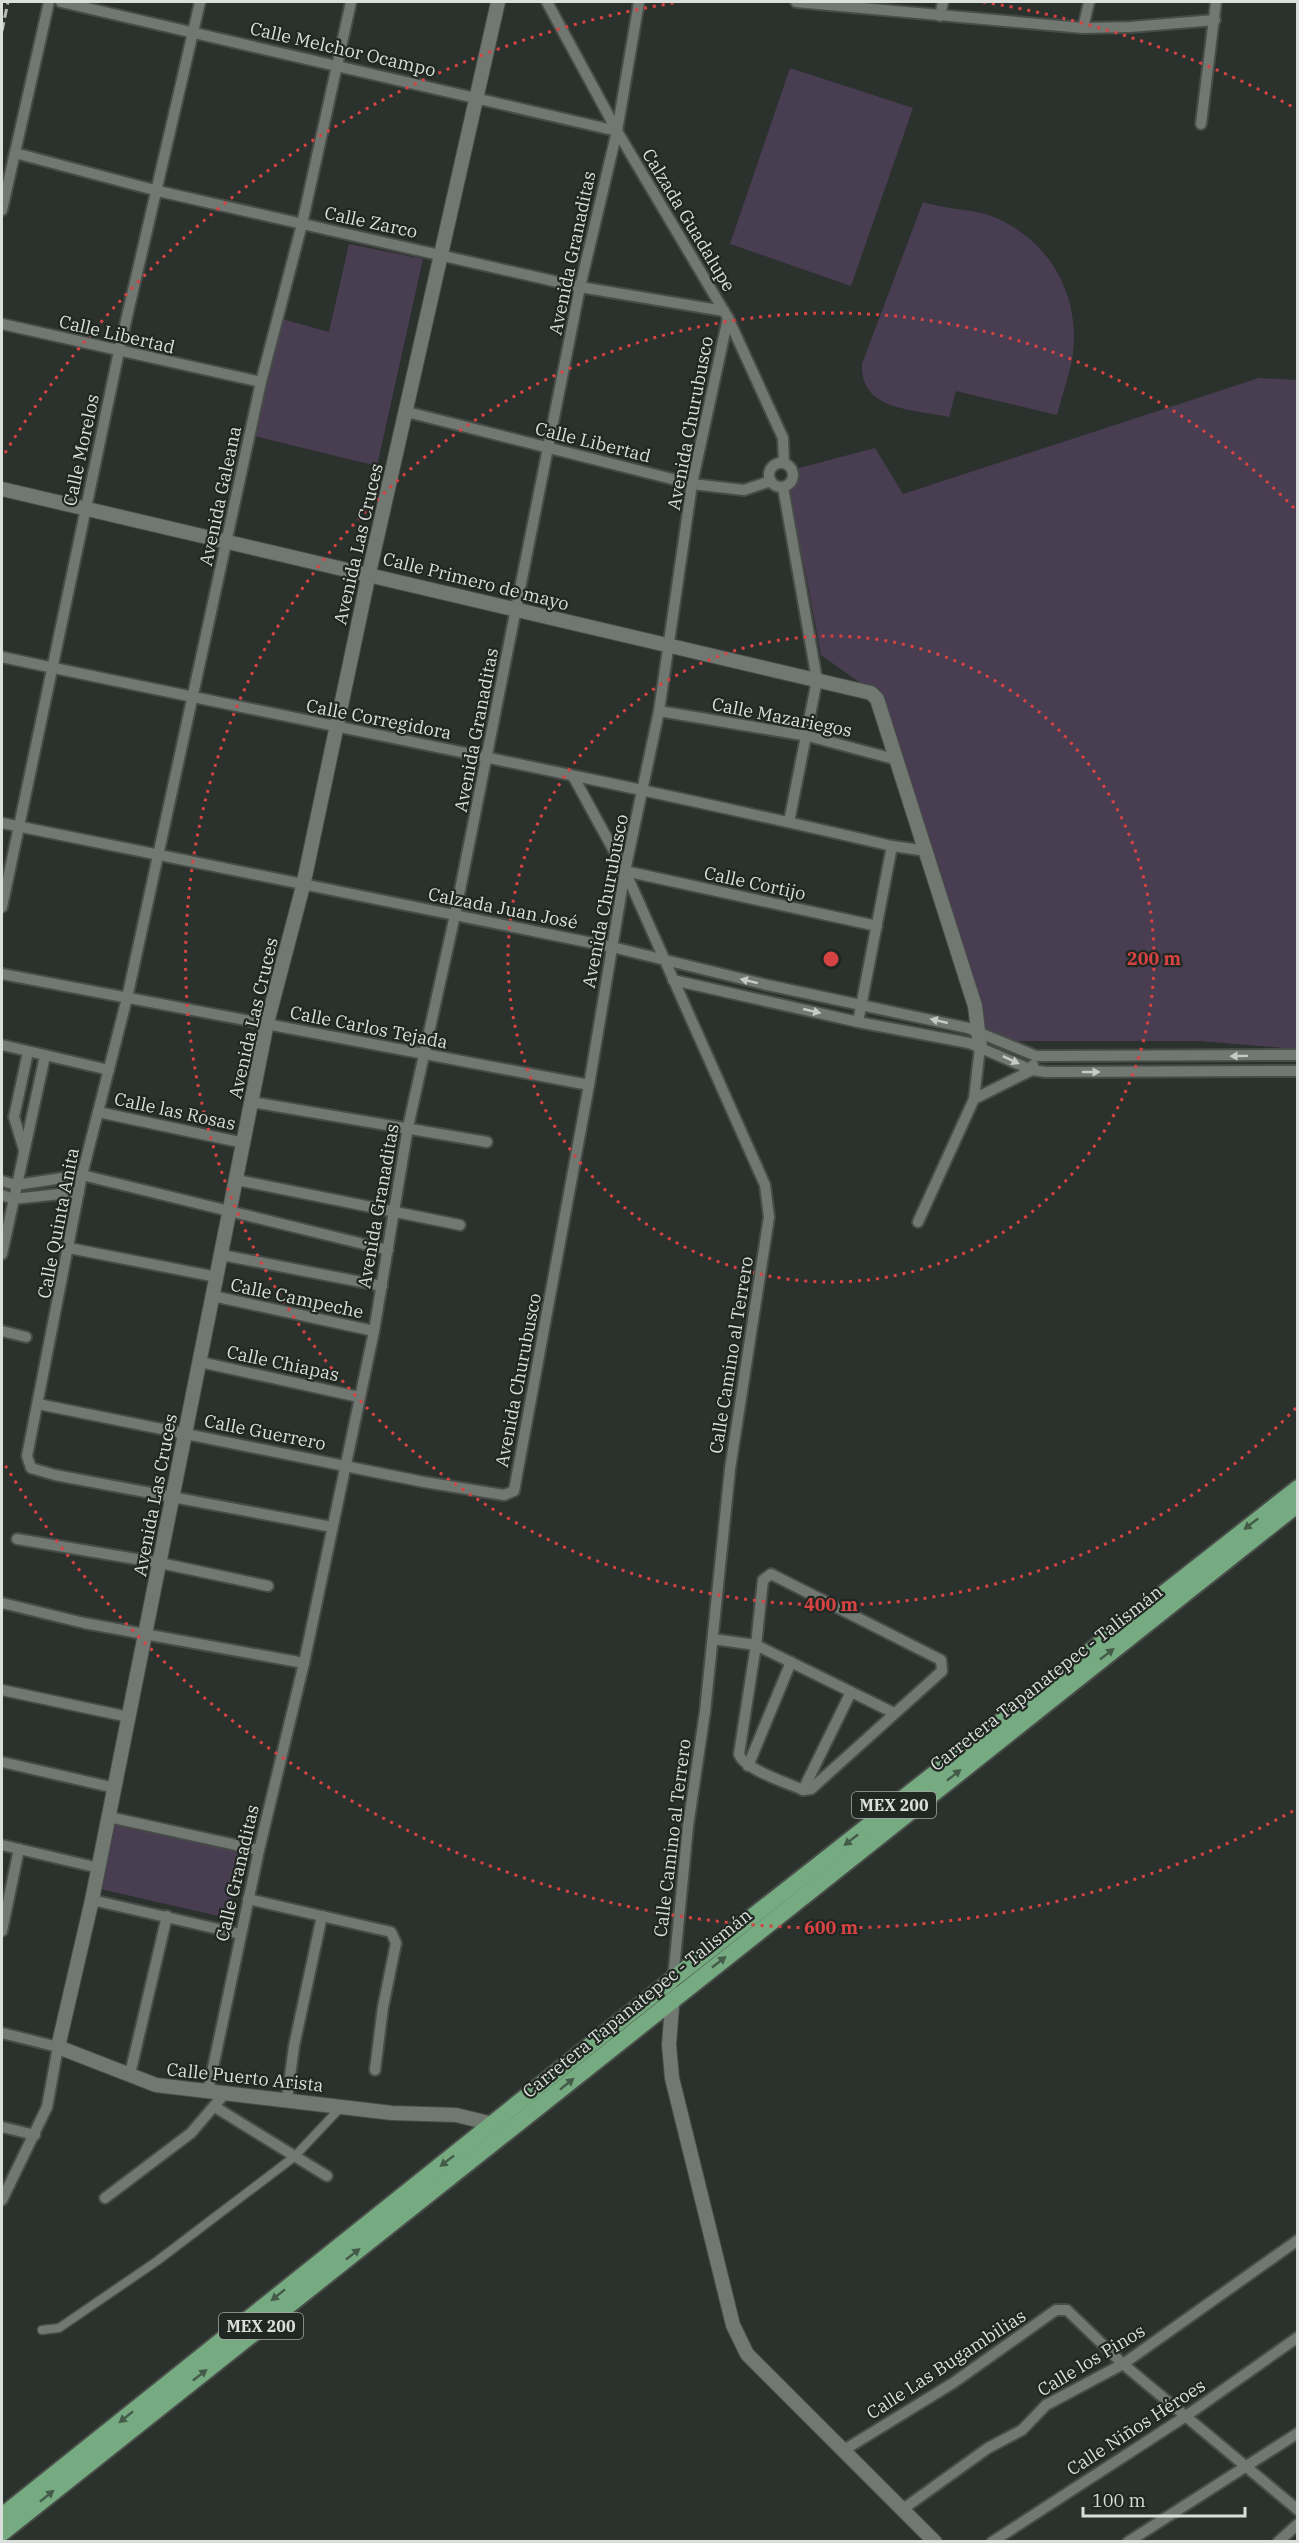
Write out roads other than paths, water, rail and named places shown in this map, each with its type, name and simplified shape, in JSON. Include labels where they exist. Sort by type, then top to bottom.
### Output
[{"type":"highway","name":"Carretera Tapanatepec - Talismán","points":[[2,2516],[673,1979],[1298,1488]]},
{"type":"highway","name":"Carretera Tapanatepec - Talismán","points":[[2,2533],[1298,1504]]},
{"type":"street","points":[[2,210],[49,2]]},
{"type":"street","name":"Calle Melchor Ocampo","points":[[61,2],[477,96],[617,131]]},
{"type":"street","name":"Calle Morelos","points":[[2,907],[50,667],[119,351],[158,191],[200,2]]},
{"type":"street","name":"Avenida Galeana","points":[[127,998],[261,382],[302,224],[351,2]]},
{"type":"street","name":"Avenida Las Cruces","points":[[58,2046],[99,1868],[267,1023],[303,886],[369,573],[498,2]]},
{"type":"street","name":"Calzada Guadalupe","points":[[547,2],[617,131],[726,315],[783,438],[784,463]]},
{"type":"street","name":"Avenida Granaditas","points":[[332,1527],[374,1331],[408,1127],[426,1056],[488,756],[580,287],[617,131],[639,2]]},
{"type":"street","points":[[796,2],[1083,28],[1130,27],[1215,20]]},
{"type":"street","points":[[939,16],[943,2]]},
{"type":"street","points":[[1083,28],[1089,2]]},
{"type":"street","points":[[1201,124],[1216,2]]},
{"type":"street","name":"Calle Zarco","points":[[15,153],[158,191],[302,224],[440,253],[580,287],[726,315]]},
{"type":"street","name":"Avenida Churubusco","points":[[514,1491],[589,1085],[625,871],[659,711],[692,484],[726,315]]},
{"type":"street","name":"Calle Libertad","points":[[2,324],[261,382]]},
{"type":"street","name":"Calle Libertad","points":[[407,412],[692,484],[744,490],[771,481]]},
{"type":"street","points":[[784,463],[791,467],[794,475],[791,483],[783,488],[771,481],[769,472],[773,466],[784,463]]},
{"type":"street","points":[[783,488],[817,680],[808,736],[789,822]]},
{"type":"street","name":"Calle Primero de mayo","points":[[2,489],[369,573],[516,610],[871,693],[877,699],[898,759]]},
{"type":"street","name":"Calle Corregidora","points":[[2,657],[336,728],[488,756],[892,846],[927,851]]},
{"type":"street","name":"Calle Mazariegos","points":[[659,711],[808,736],[898,759]]},
{"type":"street","points":[[898,759],[975,1006],[979,1031],[985,1048],[974,1099],[918,1222]]},
{"type":"street","name":"Calle Camino al Terrero","points":[[573,776],[625,871],[765,1185],[769,1217],[730,1469],[713,1640],[688,1826],[673,1979]]},
{"type":"street","name":"Calzada Juan José","points":[[2,823],[612,947],[763,984],[864,1004],[979,1031],[1036,1056]]},
{"type":"street","points":[[858,1022],[864,1004],[892,846]]},
{"type":"street","name":"Calle Cortijo","points":[[625,871],[877,926]]},
{"type":"street","name":"Calle Carlos Tejada","points":[[2,974],[589,1085]]},
{"type":"street","points":[[673,980],[985,1048],[1032,1070],[1046,1072],[1298,1071]]},
{"type":"street","name":"Calle Quinta Anita","points":[[127,998],[82,1175],[27,1456],[31,1468],[173,1496]]},
{"type":"street","points":[[2,1045],[109,1070]]},
{"type":"street","points":[[24,1150],[14,1117],[28,1052]]},
{"type":"street","points":[[974,1099],[1032,1070],[1036,1056],[1298,1055]]},
{"type":"street","points":[[2,1254],[4,1232],[45,1056]]},
{"type":"street","points":[[252,1102],[487,1142]]},
{"type":"street","name":"Calle las Rosas","points":[[98,1112],[244,1143]]},
{"type":"street","points":[[2,1181],[16,1185],[82,1175],[388,1250]]},
{"type":"street","points":[[237,1180],[460,1225]]},
{"type":"street","points":[[2,1195],[13,1198],[79,1192]]},
{"type":"street","points":[[69,1248],[218,1276]]},
{"type":"street","points":[[222,1255],[382,1286]]},
{"type":"street","name":"Calle Campeche","points":[[213,1296],[374,1331]]},
{"type":"street","points":[[2,1331],[26,1337]]},
{"type":"street","name":"Calle Chiapas","points":[[200,1362],[359,1397]]},
{"type":"street","name":"Calle Guerrero","points":[[38,1404],[186,1432],[424,1482],[504,1495],[514,1491]]},
{"type":"street","points":[[173,1496],[332,1527]]},
{"type":"street","name":"Calle Granaditas","points":[[207,2091],[332,1527]]},
{"type":"street","points":[[17,1539],[160,1563],[268,1586]]},
{"type":"street","points":[[771,1574],[941,1660],[942,1671],[811,1789],[803,1790],[748,1766],[739,1754],[756,1645],[763,1580],[771,1574]]},
{"type":"street","points":[[2,1603],[146,1634],[303,1663]]},
{"type":"street","points":[[713,1640],[756,1645],[894,1713]]},
{"type":"street","points":[[748,1766],[791,1662]]},
{"type":"street","points":[[2,1690],[129,1718]]},
{"type":"street","points":[[803,1790],[851,1692]]},
{"type":"street","points":[[2,1762],[115,1788]]},
{"type":"street","points":[[109,1817],[259,1850]]},
{"type":"street","points":[[2,1845],[99,1868]]},
{"type":"street","points":[[2,1931],[19,1849]]},
{"type":"street","points":[[248,1899],[391,1932],[396,1943],[383,2007],[375,2070]]},
{"type":"street","points":[[92,1900],[240,1934]]},
{"type":"street","points":[[287,2099],[294,2046],[322,1916]]},
{"type":"street","points":[[130,2074],[167,1917]]},
{"type":"street","points":[[673,1979],[669,2044],[672,2078],[733,2325],[747,2354],[935,2541]]},
{"type":"street","name":"Calle Puerto Arista","points":[[2,2033],[58,2046],[156,2085],[392,2113],[456,2115],[493,2124]]},
{"type":"street","points":[[2,2200],[47,2107],[58,2046]]},
{"type":"street","points":[[105,2198],[191,2133],[226,2092]]},
{"type":"street","points":[[42,2330],[59,2328],[157,2261],[294,2157],[342,2106]]},
{"type":"street","points":[[215,2107],[327,2176]]},
{"type":"street","points":[[2,2127],[35,2135]]},
{"type":"street","name":"Calle los Pinos","points":[[903,2509],[988,2448],[1022,2430],[1046,2405],[1123,2364],[1298,2240]]},
{"type":"street","name":"Calle Las Bugambilias","points":[[844,2450],[953,2383],[1056,2310],[1067,2310],[1123,2364]]},
{"type":"street","name":"Calle Niños Héroes","points":[[992,2541],[1186,2416],[1298,2337]]},
{"type":"street","points":[[1123,2364],[1298,2510]]},
{"type":"street","points":[[1128,2541],[1247,2468],[1298,2433]]},
{"type":"street","points":[[1278,2541],[1298,2524]]},
{"type":"railway","points":[[2,31],[8,2]]}]
